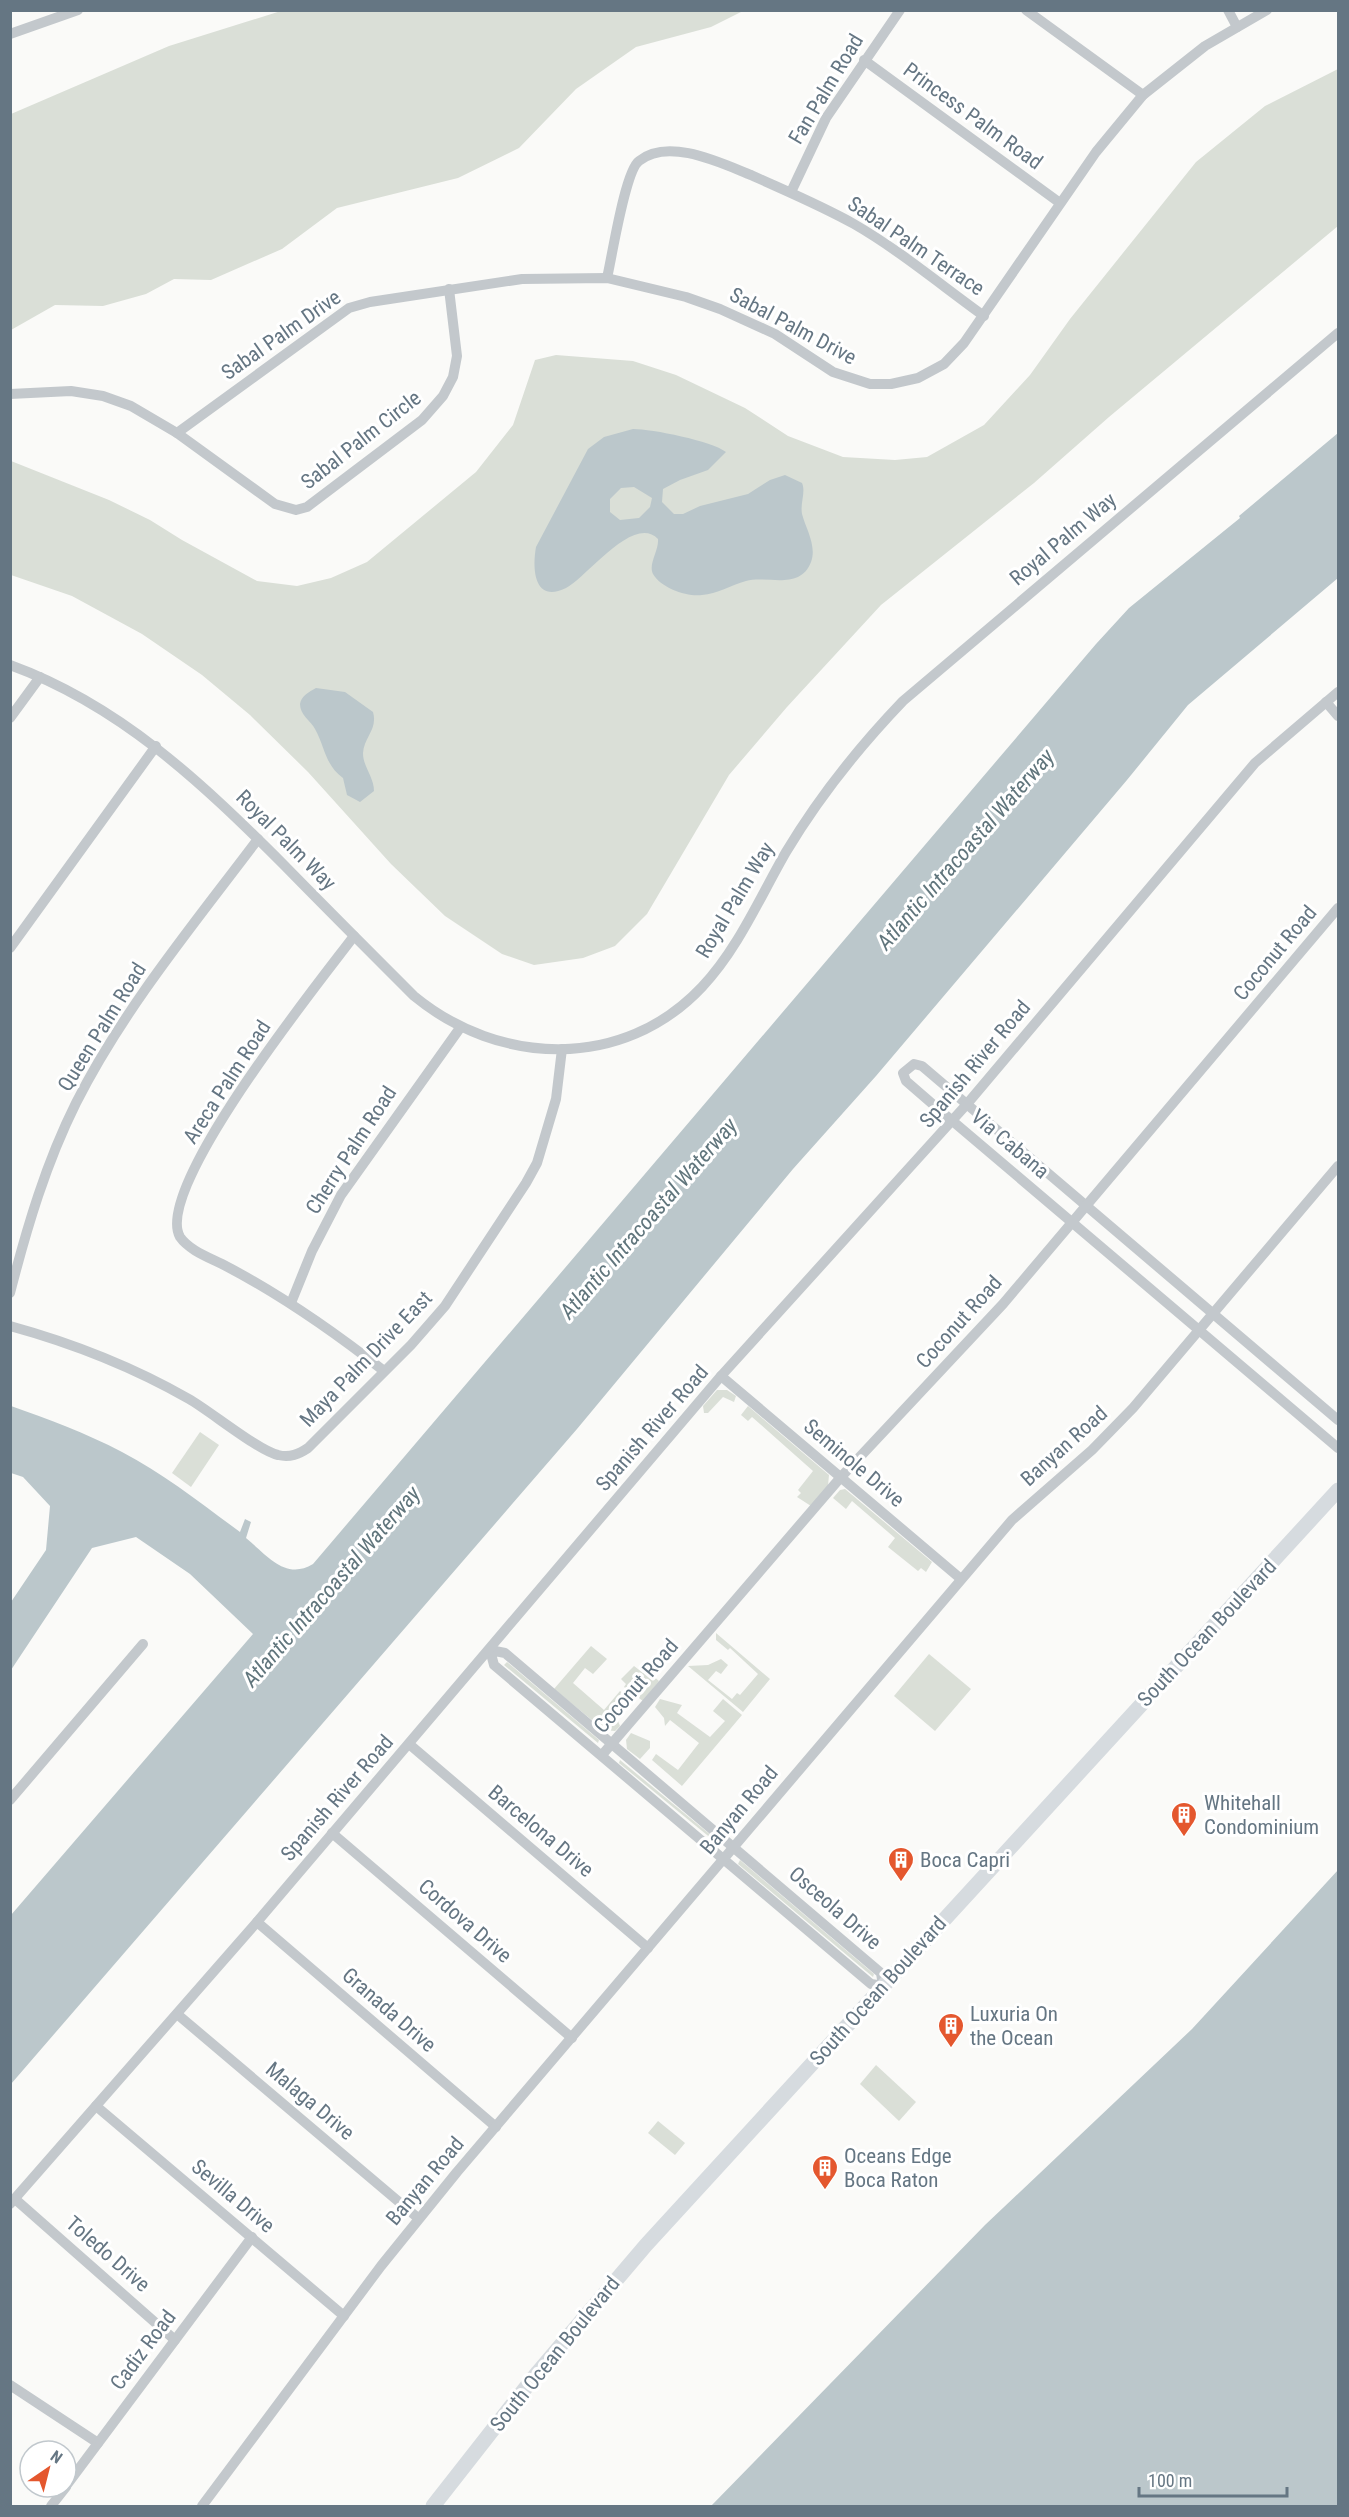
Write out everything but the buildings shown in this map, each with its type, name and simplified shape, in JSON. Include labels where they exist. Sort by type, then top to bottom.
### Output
[{"type":"main road","name":"South Ocean Boulevard","points":[[434,2506],[601,2296],[1338,1490]]},
{"type":"street","points":[[10,34],[78,10]]},
{"type":"street","name":"Fan Palm Road","points":[[791,192],[826,118],[900,10]]},
{"type":"street","points":[[1026,10],[1143,95]]},
{"type":"street","points":[[1228,10],[1237,27]]},
{"type":"street","name":"Sabal Palm Drive","points":[[177,433],[350,308],[370,302],[522,279],[607,278],[686,297],[720,309],[775,334],[833,372],[870,384],[900,383],[936,369],[957,351],[984,316],[1096,152],[1143,95],[1186,60],[1267,10]]},
{"type":"street","name":"Princess Palm Road","points":[[864,60],[1060,204]]},
{"type":"street","name":"Sabal Palm Terrace","points":[[607,278],[628,180],[636,162],[648,154],[679,151],[716,160],[791,192],[879,240],[984,316]]},
{"type":"street","name":"Sabal Palm Circle","points":[[177,433],[275,504],[296,510],[307,507],[422,420],[443,396],[453,377],[457,356],[449,289]]},
{"type":"street","name":"Royal Palm Way","points":[[10,665],[40,677],[109,714],[156,746],[215,796],[414,996],[460,1028],[521,1048],[562,1049],[597,1045],[629,1036],[667,1016],[701,988],[728,954],[790,846],[824,795],[855,754],[903,701],[1338,333]]},
{"type":"street","points":[[10,394],[71,391],[103,396],[131,406],[177,433]]},
{"type":"street","points":[[10,718],[40,677]]},
{"type":"street","name":"Spanish River Road","points":[[13,2201],[257,1922],[722,1376],[967,1104],[1255,763],[1338,692]]},
{"type":"street","points":[[1326,702],[1338,716]]},
{"type":"street","points":[[10,948],[156,746]]},
{"type":"street","name":"Queen Palm Road","points":[[10,1293],[43,1181],[90,1076],[135,1005],[258,839]]},
{"type":"street","name":"Coconut Road","points":[[602,1755],[841,1477],[1003,1304],[1338,908]]},
{"type":"street","name":"Areca Palm Road","points":[[354,936],[226,1112],[190,1178],[176,1215],[176,1226],[187,1245],[291,1303],[384,1371]]},
{"type":"street","name":"Cherry Palm Road","points":[[291,1303],[312,1251],[340,1195],[460,1028]]},
{"type":"street","name":"Maya Palm Drive East","points":[[10,1326],[75,1346],[151,1379],[223,1420],[268,1451],[285,1456],[299,1454],[308,1448],[384,1371],[445,1306],[475,1264],[537,1164],[556,1099],[562,1049]]},
{"type":"street","name":"Via Cabana","points":[[1338,1420],[922,1066],[914,1064],[905,1069],[903,1073],[906,1080],[952,1121],[1338,1448]]},
{"type":"street","name":"Banyan Road","points":[[202,2506],[418,2218],[961,1579],[1021,1512],[1109,1434],[1338,1166]]},
{"type":"street","name":"Seminole Drive","points":[[722,1376],[961,1579]]},
{"type":"street","points":[[10,1800],[143,1644]]},
{"type":"street","name":"Osceola Drive","points":[[490,1650],[505,1653],[612,1744],[881,1973],[883,1986],[871,1984],[494,1665],[490,1650]]},
{"type":"street","name":"Barcelona Drive","points":[[409,1744],[648,1948]]},
{"type":"street","name":"Cordova Drive","points":[[332,1833],[572,2038]]},
{"type":"street","name":"Granada Drive","points":[[257,1922],[496,2127]]},
{"type":"street","name":"Malaga Drive","points":[[177,2014],[418,2218]]},
{"type":"street","name":"Sevilla Drive","points":[[96,2106],[344,2316]]},
{"type":"street","name":"Toledo Drive","points":[[13,2201],[175,2340]]},
{"type":"street","name":"Cadiz Road","points":[[78,2470],[252,2237]]},
{"type":"street","points":[[10,2385],[98,2443]]},
{"type":"shaded area","points":[[284,10],[743,11],[711,27],[636,47],[576,89],[519,148],[458,178],[337,208],[282,249],[211,280],[174,279],[146,294],[103,306],[55,305],[11,330],[11,114],[169,46]]},
{"type":"shaded area","points":[[1338,69],[1338,226],[1109,417],[1034,483],[881,605],[787,707],[729,775],[647,914],[615,946],[583,958],[534,965],[502,954],[445,916],[391,864],[308,772],[250,715],[202,675],[142,634],[72,596],[11,575],[11,461],[109,500],[150,520],[257,581],[297,586],[331,578],[367,562],[476,472],[513,425],[535,360],[556,355],[633,361],[676,375],[745,408],[788,436],[843,457],[895,460],[927,457],[984,425],[1030,375],[1070,319],[1196,162],[1265,106]]},
{"type":"shaded area","points":[[717,1390],[727,1390],[736,1396],[734,1402],[723,1397],[708,1413],[704,1413],[703,1406]]},
{"type":"shaded area","points":[[748,1406],[829,1475],[828,1486],[811,1506],[797,1497],[801,1493],[798,1490],[813,1471],[752,1417],[748,1421],[741,1415]]},
{"type":"shaded area","points":[[200,1432],[219,1445],[191,1487],[172,1473]]},
{"type":"shaded area","points":[[845,1489],[932,1562],[926,1572],[921,1568],[918,1571],[888,1547],[895,1538],[852,1501],[846,1509],[833,1498],[840,1490]]},
{"type":"shaded area","points":[[716,1633],[770,1679],[743,1712],[688,1666],[708,1665],[721,1659],[728,1665],[721,1674],[716,1671],[708,1680],[732,1699],[737,1693],[740,1695],[758,1674],[730,1648],[728,1650],[716,1640]]},
{"type":"shaded area","points":[[591,1646],[607,1659],[593,1674],[585,1668],[573,1683],[604,1710],[620,1691],[625,1695],[614,1711],[620,1726],[615,1731],[604,1730],[554,1689]]},
{"type":"shaded area","points":[[929,1654],[971,1689],[935,1731],[894,1696]]},
{"type":"shaded area","points":[[507,1662],[599,1740],[598,1743],[504,1665]]},
{"type":"shaded area","points":[[634,1666],[643,1673],[646,1670],[659,1681],[643,1701],[624,1687],[626,1684],[621,1679]]},
{"type":"shaded area","points":[[660,1699],[682,1705],[677,1713],[710,1737],[725,1721],[713,1711],[723,1699],[742,1715],[682,1786],[652,1760],[656,1754],[678,1770],[699,1743],[670,1720],[665,1726],[664,1718],[655,1707]]},
{"type":"shaded area","points":[[631,1733],[650,1741],[650,1748],[640,1759],[627,1749],[626,1740]]},
{"type":"shaded area","points":[[620,1760],[718,1841],[718,1844],[619,1763]]},
{"type":"shaded area","points":[[740,1860],[874,1974],[873,1977],[738,1864]]},
{"type":"shaded area","points":[[876,2065],[916,2102],[899,2121],[860,2084]]},
{"type":"shaded area","points":[[658,2121],[685,2143],[675,2155],[648,2133]]},
{"type":"water","points":[[633,429],[667,433],[708,444],[726,452],[708,470],[663,489],[662,502],[674,514],[683,514],[700,506],[748,494],[770,480],[785,475],[802,483],[802,514],[813,550],[811,562],[806,571],[791,579],[746,581],[708,594],[682,593],[668,587],[653,574],[652,566],[658,539],[648,533],[636,534],[624,540],[566,588],[555,592],[541,588],[535,574],[536,547],[588,449],[604,437]],"holes":[[[634,487],[652,498],[650,507],[639,518],[620,520],[610,512],[610,499],[621,488]]]},
{"type":"water","name":"Atlantic Intracoastal Waterway","points":[[1338,433],[1338,578],[1188,705],[876,1076],[793,1169],[577,1429],[11,2084],[11,1915],[253,1634],[190,1574],[136,1537],[92,1548],[11,1670],[11,1602],[46,1550],[50,1506],[23,1477],[11,1473],[11,1406],[53,1421],[122,1452],[168,1480],[240,1532],[245,1519],[251,1522],[246,1538],[276,1563],[294,1569],[313,1564],[1096,644],[1129,608],[1240,518],[1239,516]]},
{"type":"water","points":[[316,688],[345,692],[373,712],[374,723],[363,753],[374,791],[360,802],[347,795],[343,778],[332,767],[315,729],[302,711],[300,704],[302,699]]},
{"type":"water","points":[[1338,1870],[1338,2506],[711,2506],[985,2225],[1192,2029]]},
{"type":"place","name":"Whitehall Condominium","points":[[1184,1838]]},
{"type":"place","name":"Boca Capri","points":[[901,1883]]},
{"type":"place","name":"Luxuria On the Ocean","points":[[951,2049]]},
{"type":"place","name":"Oceans Edge Boca Raton","points":[[825,2191]]}]
